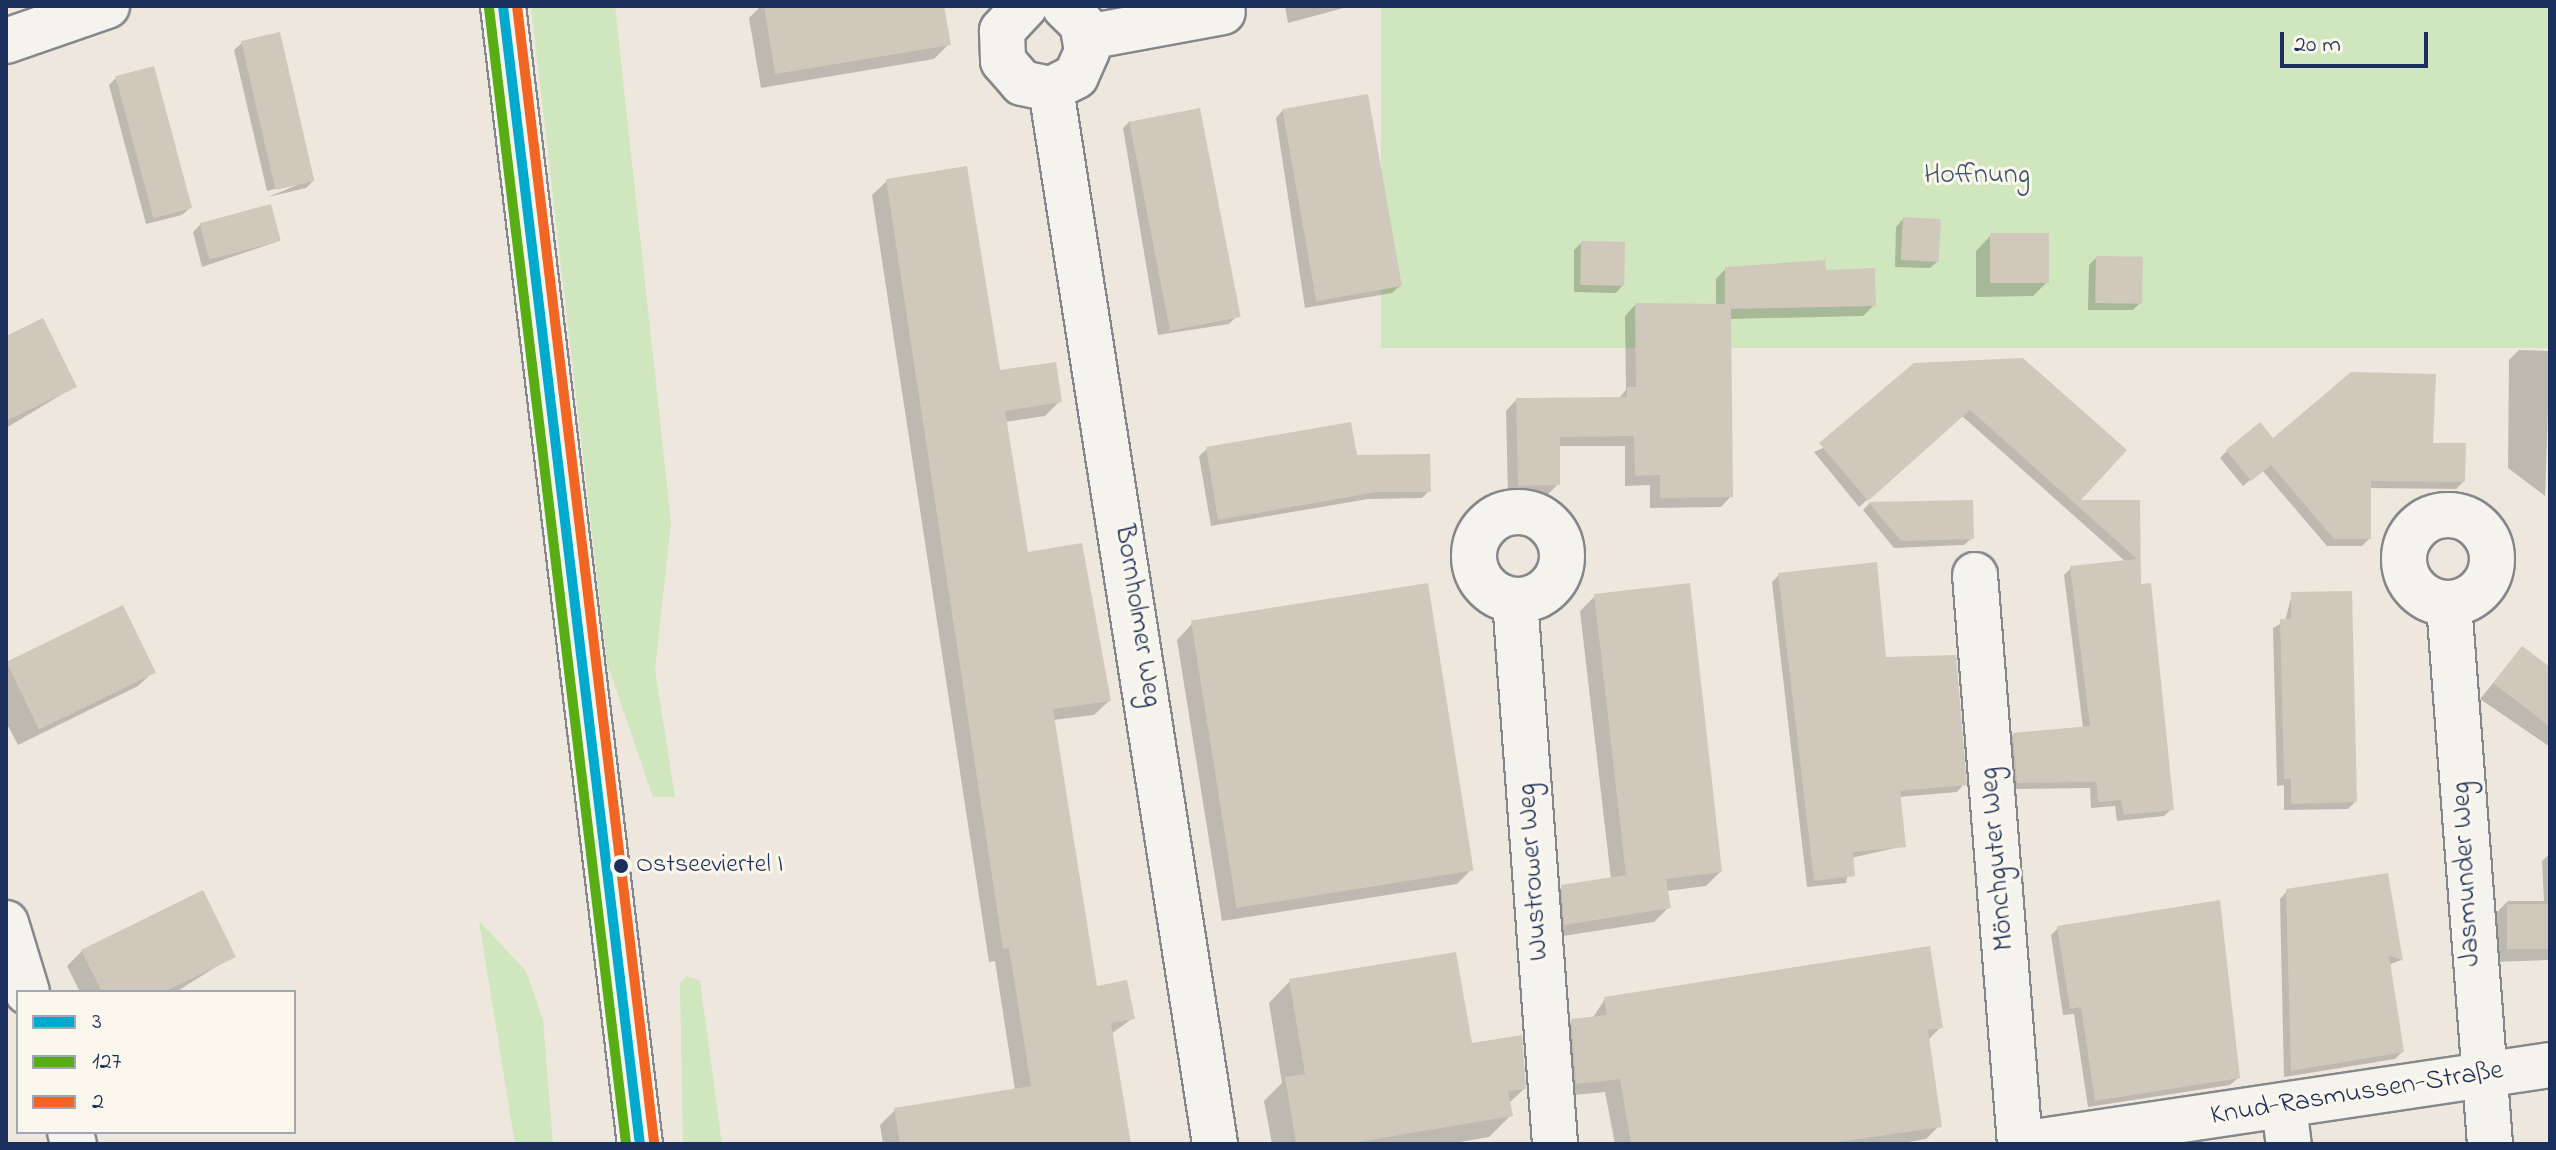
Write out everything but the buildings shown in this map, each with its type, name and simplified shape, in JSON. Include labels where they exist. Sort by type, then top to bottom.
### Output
[{"type":"street","points":[[6,41],[107,6]]},
{"type":"street","points":[[503,6],[640,1144]]},
{"type":"street","points":[[1025,6],[1002,31],[1003,61],[1022,83],[1051,89],[1076,76],[1075,22],[1223,12]]},
{"type":"street","name":"Bornholmer Weg","points":[[1051,89],[1215,1144]]},
{"type":"street","name":"Mönchguter Weg","points":[[1975,575],[2020,1144]]},
{"type":"street","name":"Wustrower Weg","points":[[1515,600],[1555,1144]]},
{"type":"street","name":"Jasmunder Weg","points":[[2449,604],[2479,1073],[2490,1144]]},
{"type":"street","points":[[6,923],[26,990]]},
{"type":"street","name":"Knud-Rasmussen-Straße","points":[[2020,1144],[2286,1125],[2479,1073],[2550,1065]]},
{"type":"green space","points":[[531,6],[615,6],[671,522],[655,670],[675,797],[653,797],[607,663]]},
{"type":"green space","name":"Hoffnung","points":[[1381,6],[2550,6],[2550,348],[1381,348]]},
{"type":"green space","points":[[479,921],[526,971],[543,1020],[553,1144],[515,1144]]},
{"type":"green space","points":[[687,976],[700,981],[722,1144],[683,1144],[680,983]]},
{"type":"transit line","name":"3","points":[[503,6],[640,1144]]},
{"type":"transit line","name":"2","points":[[517,6],[654,1142]]},
{"type":"transit line","name":"127","points":[[489,8],[626,1144]]},
{"type":"place","name":"Ostseeviertel I","points":[[621,866]]}]
